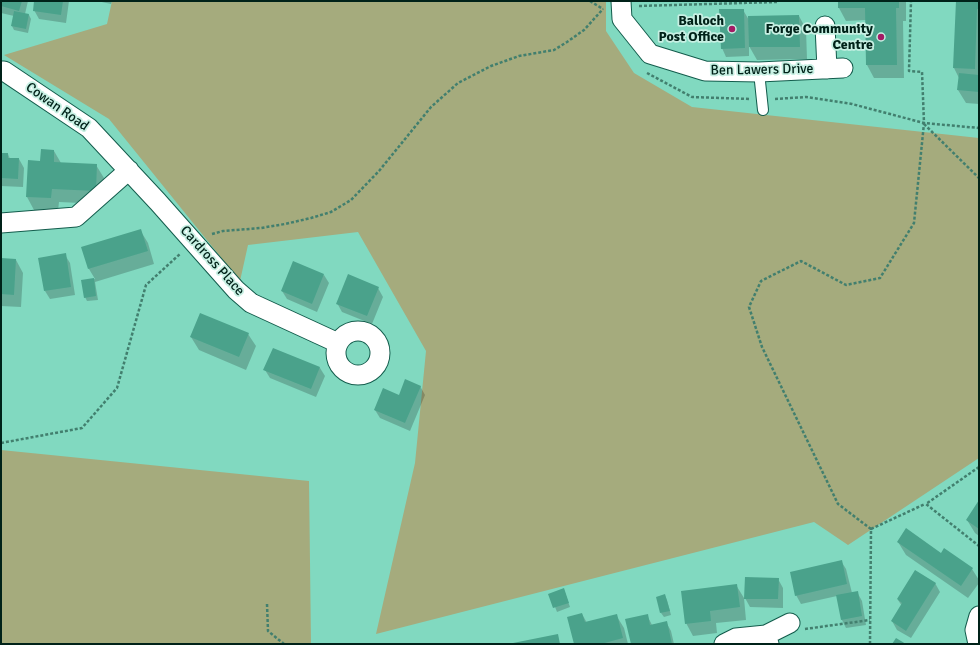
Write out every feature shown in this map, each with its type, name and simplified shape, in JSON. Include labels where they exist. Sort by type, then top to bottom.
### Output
[{"type":"street","name":"Ben Lawers Drive","points":[[621,4],[622,19],[650,54],[705,71],[759,72],[835,68],[825,26]]},
{"type":"street","name":"Cowan Road","points":[[1,71],[4,71],[89,128],[158,202]]},
{"type":"street","points":[[1,223],[76,217],[128,170]]},
{"type":"street","name":"Cardross Place","points":[[158,202],[236,290],[252,304],[338,343]]},
{"type":"street","points":[[978,644],[975,630],[979,616]]},
{"type":"street","points":[[724,644],[736,638],[767,639],[790,623]]},
{"type":"lane","points":[[759,72],[762,110]]},
{"type":"path","points":[[1,443],[82,428],[117,388],[146,285],[193,241],[224,231],[261,228],[311,218],[330,212],[351,200],[379,171],[431,106],[458,83],[491,66],[519,56],[554,50],[567,42],[584,30],[603,9],[590,1]]},
{"type":"path","points":[[621,4],[778,1]]},
{"type":"path","points":[[871,529],[838,504],[762,347],[749,306],[761,281],[801,262],[846,285],[880,278],[914,223],[924,123],[922,72],[909,71],[911,1]]},
{"type":"path","points":[[761,99],[806,97],[852,104],[924,123],[979,128]]},
{"type":"path","points":[[924,123],[979,178]]},
{"type":"path","points":[[871,529],[926,504],[979,467]]},
{"type":"path","points":[[926,504],[979,546]]},
{"type":"path","points":[[870,644],[871,529]]},
{"type":"path","points":[[267,604],[268,631],[284,644]]},
{"type":"path","points":[[790,623],[800,630],[870,620]]},
{"type":"green space","points":[[112,1],[606,1],[606,31],[634,73],[692,107],[979,138],[979,458],[848,545],[814,522],[376,634],[415,463],[426,351],[358,232],[248,245],[240,281],[109,119],[4,55],[107,24]]},
{"type":"green space","points":[[1,450],[309,481],[311,644],[1,644]]},
{"type":"building","points":[[1,1],[22,1],[19,11],[1,6]]},
{"type":"building","points":[[34,1],[63,1],[61,15],[33,11]]},
{"type":"building","name":"Forge Community Centre","points":[[838,1],[899,1],[899,8],[896,8],[897,65],[866,65],[865,8],[838,8]]},
{"type":"building","points":[[956,1],[979,1],[979,9],[977,9],[975,69],[953,68]]},
{"type":"building","name":"Balloch Post Office","points":[[719,9],[744,9],[745,48],[721,49]]},
{"type":"building","points":[[14,11],[29,14],[26,29],[11,26]]},
{"type":"building","points":[[799,15],[800,47],[749,47],[748,16]]},
{"type":"building","points":[[959,73],[979,75],[979,92],[957,90]]},
{"type":"building","points":[[41,149],[54,150],[54,162],[97,164],[96,191],[52,189],[51,198],[26,197],[28,160],[40,161]]},
{"type":"building","points":[[1,153],[8,153],[8,158],[19,158],[18,179],[1,178]]},
{"type":"building","points":[[141,229],[148,251],[88,269],[81,247]]},
{"type":"building","points":[[66,253],[71,287],[44,291],[38,258]]},
{"type":"building","points":[[1,258],[16,259],[14,295],[1,294]]},
{"type":"building","points":[[293,261],[324,274],[312,304],[281,291]]},
{"type":"building","points":[[348,274],[379,287],[367,316],[336,304]]},
{"type":"building","points":[[94,278],[96,296],[84,298],[81,280]]},
{"type":"building","points":[[200,313],[249,333],[239,357],[190,337]]},
{"type":"building","points":[[273,348],[320,367],[311,389],[263,370]]},
{"type":"building","points":[[405,379],[421,386],[405,423],[374,410],[383,388],[399,395]]},
{"type":"building","points":[[979,500],[979,529],[966,520]]},
{"type":"building","points":[[906,528],[941,553],[944,548],[973,568],[961,586],[897,542]]},
{"type":"building","points":[[842,560],[847,584],[795,596],[790,572]]},
{"type":"building","points":[[915,570],[936,583],[906,631],[891,621],[902,603],[897,599]]},
{"type":"building","points":[[745,577],[779,578],[778,599],[744,599]]},
{"type":"building","points":[[737,584],[740,607],[710,611],[711,621],[685,624],[681,591]]},
{"type":"building","points":[[564,588],[569,603],[553,608],[548,594]]},
{"type":"building","points":[[858,591],[862,616],[841,620],[836,595]]},
{"type":"building","points":[[665,594],[670,611],[660,613],[656,597]]},
{"type":"building","points":[[582,613],[585,622],[617,614],[623,638],[601,644],[574,644],[567,617]]},
{"type":"building","points":[[648,614],[650,625],[667,621],[672,644],[631,644],[625,619]]},
{"type":"building","points":[[558,634],[560,644],[513,643]]},
{"type":"building","points":[[896,638],[906,644],[892,644]]},
{"type":"place","name":"Balloch Post Office","points":[[732,29]]},
{"type":"place","name":"Forge Community Centre","points":[[881,37]]}]
